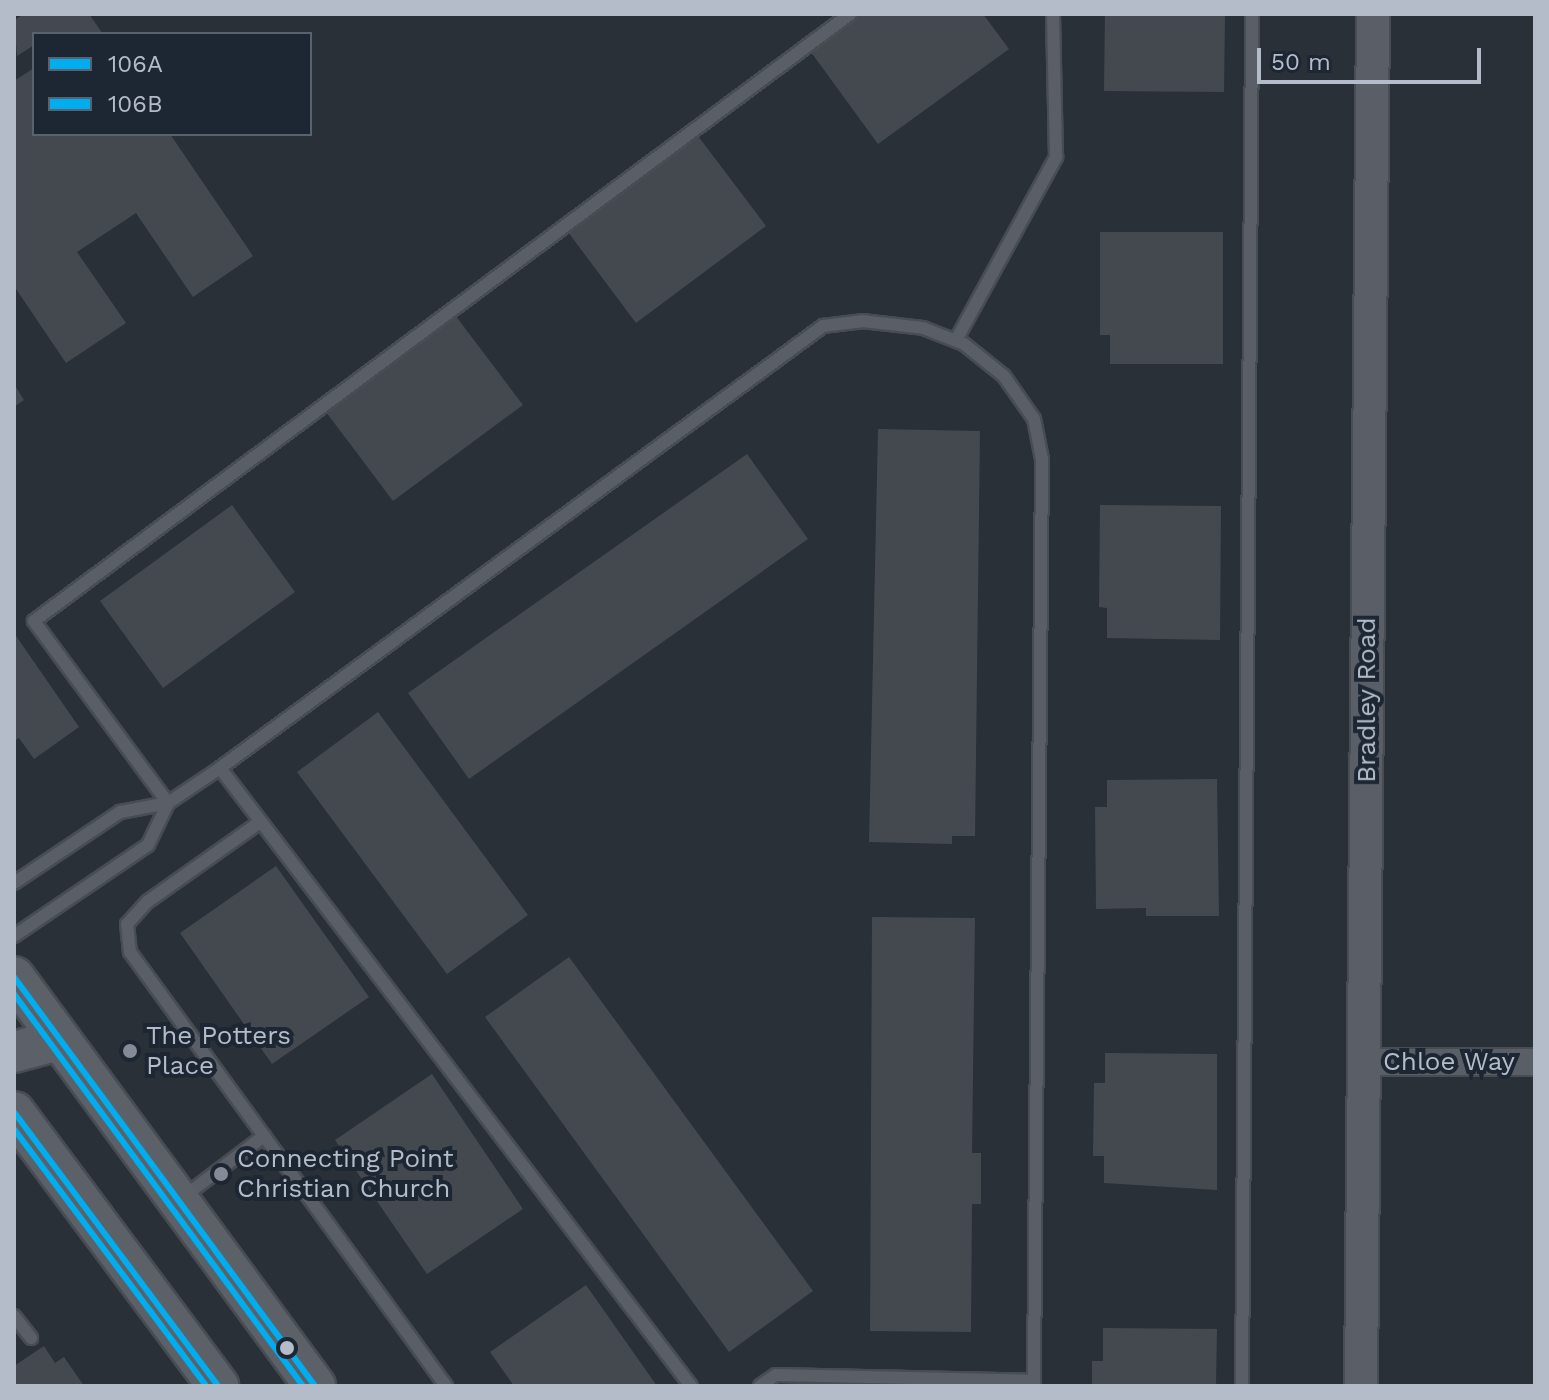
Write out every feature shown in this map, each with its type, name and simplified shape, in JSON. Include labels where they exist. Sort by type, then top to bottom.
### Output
[{"type":"main road","points":[[14,977],[315,1386]]},
{"type":"main road","points":[[14,1052],[58,1040]]},
{"type":"main road","points":[[19,1129],[218,1386]]},
{"type":"street","name":"Bradley Road","points":[[1361,1386],[1373,14]]},
{"type":"street","name":"Chloe Way","points":[[1364,1062],[1535,1062]]},
{"type":"lane","points":[[168,803],[34,621],[850,14]]},
{"type":"lane","points":[[956,340],[1056,157],[1053,14]]},
{"type":"lane","points":[[1242,1386],[1252,14]]},
{"type":"lane","points":[[14,883],[120,812],[168,803],[220,768],[823,326],[862,321],[923,328],[956,340],[1004,376],[1034,419],[1042,459],[1034,1384],[776,1375],[760,1386]]},
{"type":"lane","points":[[220,768],[691,1386]]},
{"type":"lane","points":[[14,936],[148,845],[168,803]]},
{"type":"lane","points":[[260,822],[147,902],[127,924],[130,952],[446,1386]]},
{"type":"lane","points":[[180,1200],[264,1136]]},
{"type":"lane","points":[[14,1316],[31,1338]]},
{"type":"building","points":[[24,14],[89,14],[102,32],[32,32],[32,46],[17,56],[14,20]]},
{"type":"building","points":[[854,14],[983,14],[1009,49],[878,144],[808,48]]},
{"type":"building","points":[[1105,14],[1225,14],[1224,92],[1104,91]]},
{"type":"building","points":[[32,69],[32,136],[171,136],[253,256],[193,297],[136,213],[77,252],[126,323],[66,363],[14,286],[14,81]]},
{"type":"building","points":[[695,132],[766,226],[636,323],[565,228]]},
{"type":"building","points":[[1100,232],[1223,232],[1223,364],[1110,364],[1110,335],[1100,335]]},
{"type":"building","points":[[452,311],[523,405],[393,501],[323,408]]},
{"type":"building","points":[[14,384],[24,400],[14,407]]},
{"type":"building","points":[[878,429],[980,431],[975,836],[952,836],[952,844],[869,842]]},
{"type":"building","points":[[747,454],[808,539],[469,779],[408,693]]},
{"type":"building","points":[[232,505],[295,592],[163,688],[100,601]]},
{"type":"building","points":[[1100,505],[1221,506],[1220,640],[1107,638],[1107,608],[1099,607]]},
{"type":"building","points":[[14,633],[79,727],[34,759],[19,738],[14,741]]},
{"type":"building","points":[[378,712],[528,915],[447,974],[297,772]]},
{"type":"building","points":[[1217,779],[1219,916],[1146,916],[1146,908],[1096,909],[1095,807],[1107,807],[1107,780]]},
{"type":"building","points":[[276,866],[369,997],[272,1064],[180,933]]},
{"type":"building","points":[[872,917],[975,918],[972,1153],[981,1153],[981,1204],[972,1204],[971,1332],[870,1331]]},
{"type":"building","points":[[569,957],[813,1291],[729,1352],[485,1017]]},
{"type":"building","points":[[1105,1053],[1217,1054],[1217,1190],[1104,1183],[1104,1156],[1093,1156],[1094,1083],[1105,1083]]},
{"type":"building","points":[[432,1074],[523,1209],[427,1274],[335,1140]]},
{"type":"building","points":[[586,1285],[657,1386],[514,1386],[490,1352]]},
{"type":"building","points":[[1103,1328],[1217,1329],[1216,1386],[1092,1386],[1092,1361],[1103,1361]]},
{"type":"building","points":[[44,1346],[55,1363],[64,1357],[84,1386],[14,1386],[14,1366]]},
{"type":"transit line","name":"106A","points":[[14,977],[315,1386]]},
{"type":"transit line","name":"106B","points":[[14,994],[303,1386]]},
{"type":"transit line","name":"106A","points":[[14,1112],[218,1386]]},
{"type":"transit line","name":"106B","points":[[14,1129],[206,1386]]},
{"type":"place","name":"The Potters Place","points":[[130,1051]]},
{"type":"place","name":"Connecting Point Christian Church","points":[[221,1174]]}]
